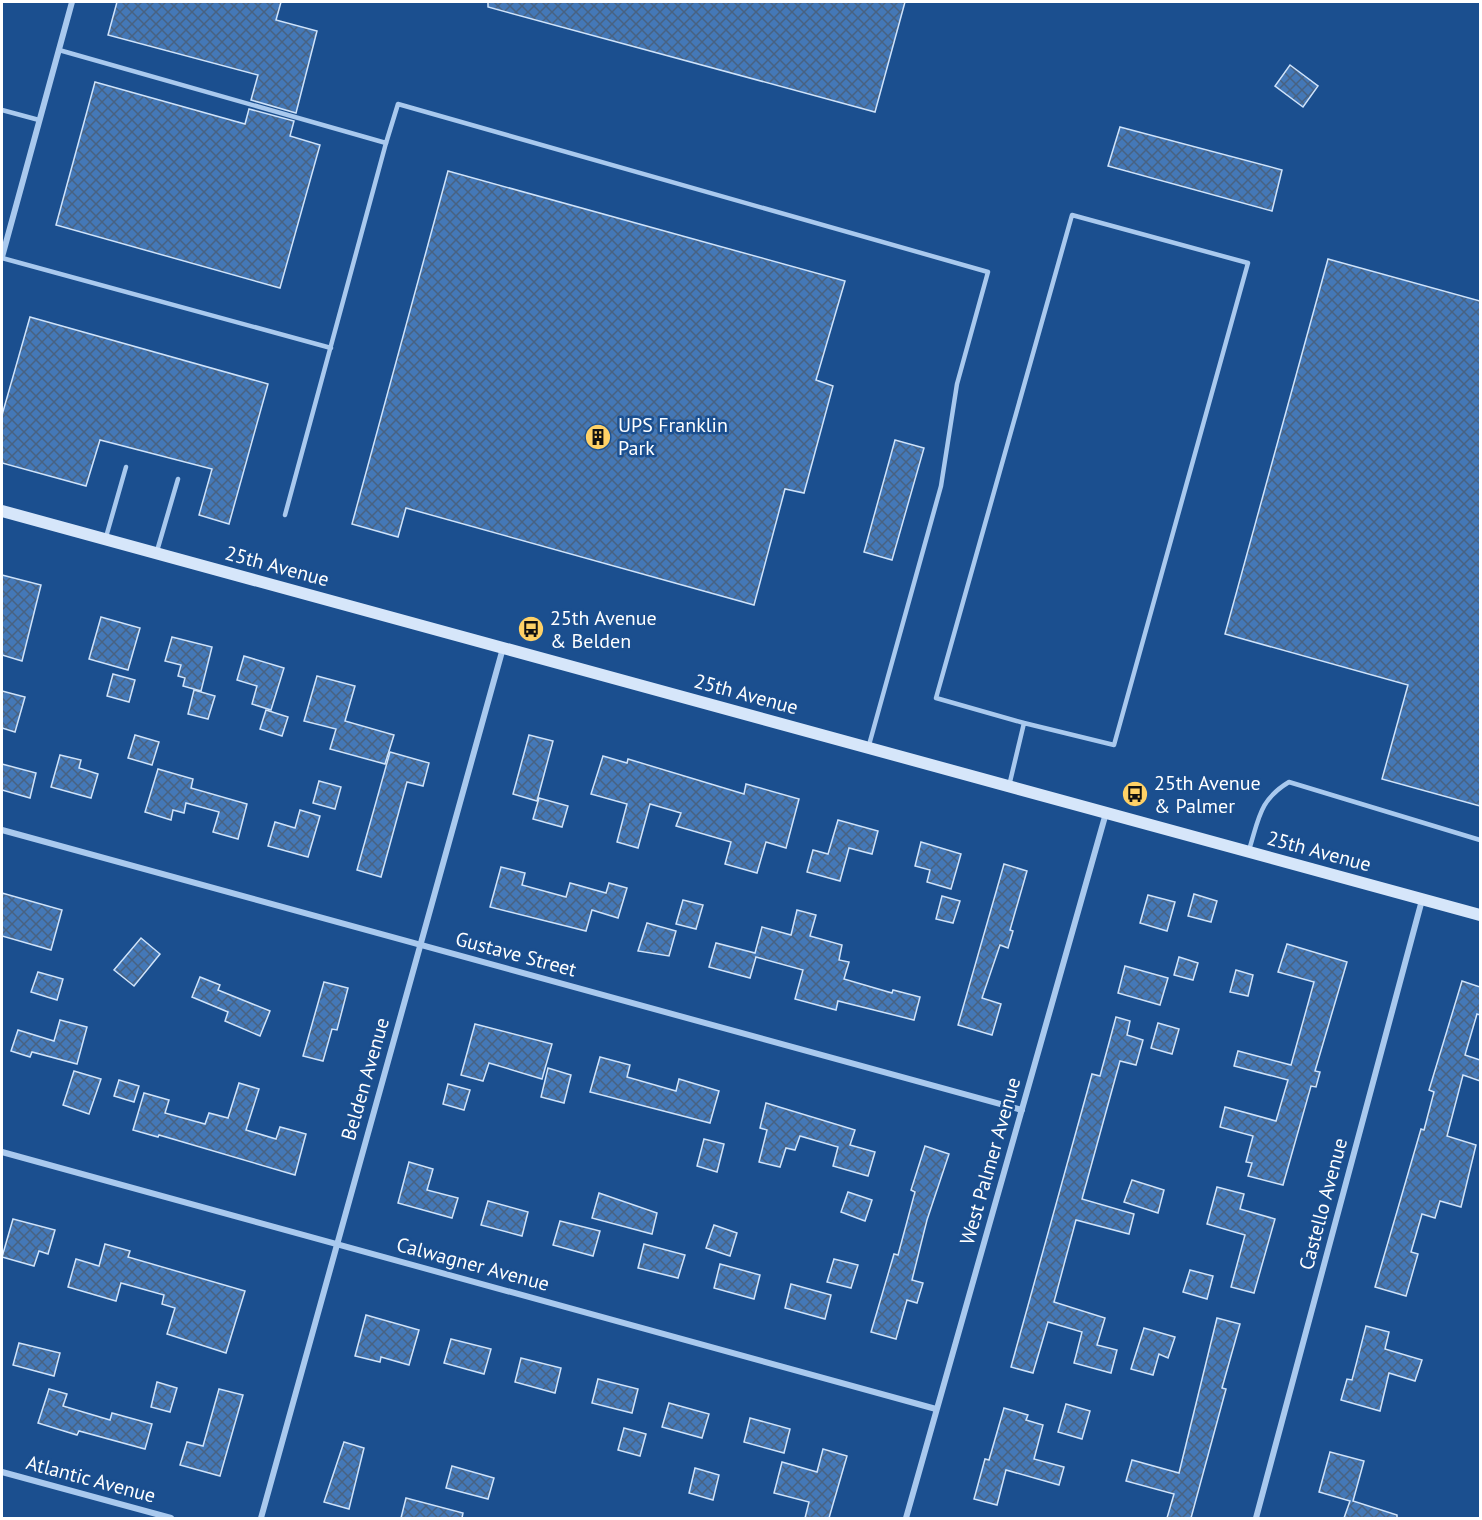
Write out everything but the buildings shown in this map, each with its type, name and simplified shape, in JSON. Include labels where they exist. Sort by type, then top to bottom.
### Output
[{"type":"main road","name":"25th Avenue","points":[[2,511],[1480,915]]},
{"type":"street","points":[[2,258],[72,2]]},
{"type":"street","name":"Belden Avenue","points":[[261,1518],[503,648]]},
{"type":"street","name":"West Palmer Avenue","points":[[906,1518],[1106,813]]},
{"type":"street","name":"Gustave Street","points":[[2,830],[1022,1110]]},
{"type":"street","name":"Castello Avenue","points":[[1256,1518],[1422,899]]},
{"type":"street","name":"Calwagner Avenue","points":[[2,1152],[936,1409]]},
{"type":"street","name":"Atlantic Avenue","points":[[2,1472],[171,1518]]},
{"type":"lane","points":[[59,50],[386,143]]},
{"type":"lane","points":[[285,515],[398,104],[988,272],[957,384],[941,486],[868,748]]},
{"type":"lane","points":[[2,110],[39,120]]},
{"type":"lane","points":[[1072,215],[1248,263],[1114,745],[1024,723],[936,698],[1072,215]]},
{"type":"lane","points":[[2,258],[331,348]]},
{"type":"lane","points":[[106,540],[126,466]]},
{"type":"lane","points":[[157,554],[178,479]]},
{"type":"lane","points":[[1009,786],[1024,723]]},
{"type":"lane","points":[[1248,852],[1261,812],[1271,793],[1289,782],[1480,840]]},
{"type":"place","name":"UPS Franklin Park","points":[[598,437]]},
{"type":"place","name":"25th Avenue & Belden","points":[[531,629]]},
{"type":"place","name":"25th Avenue & Palmer","points":[[1135,794]]}]
